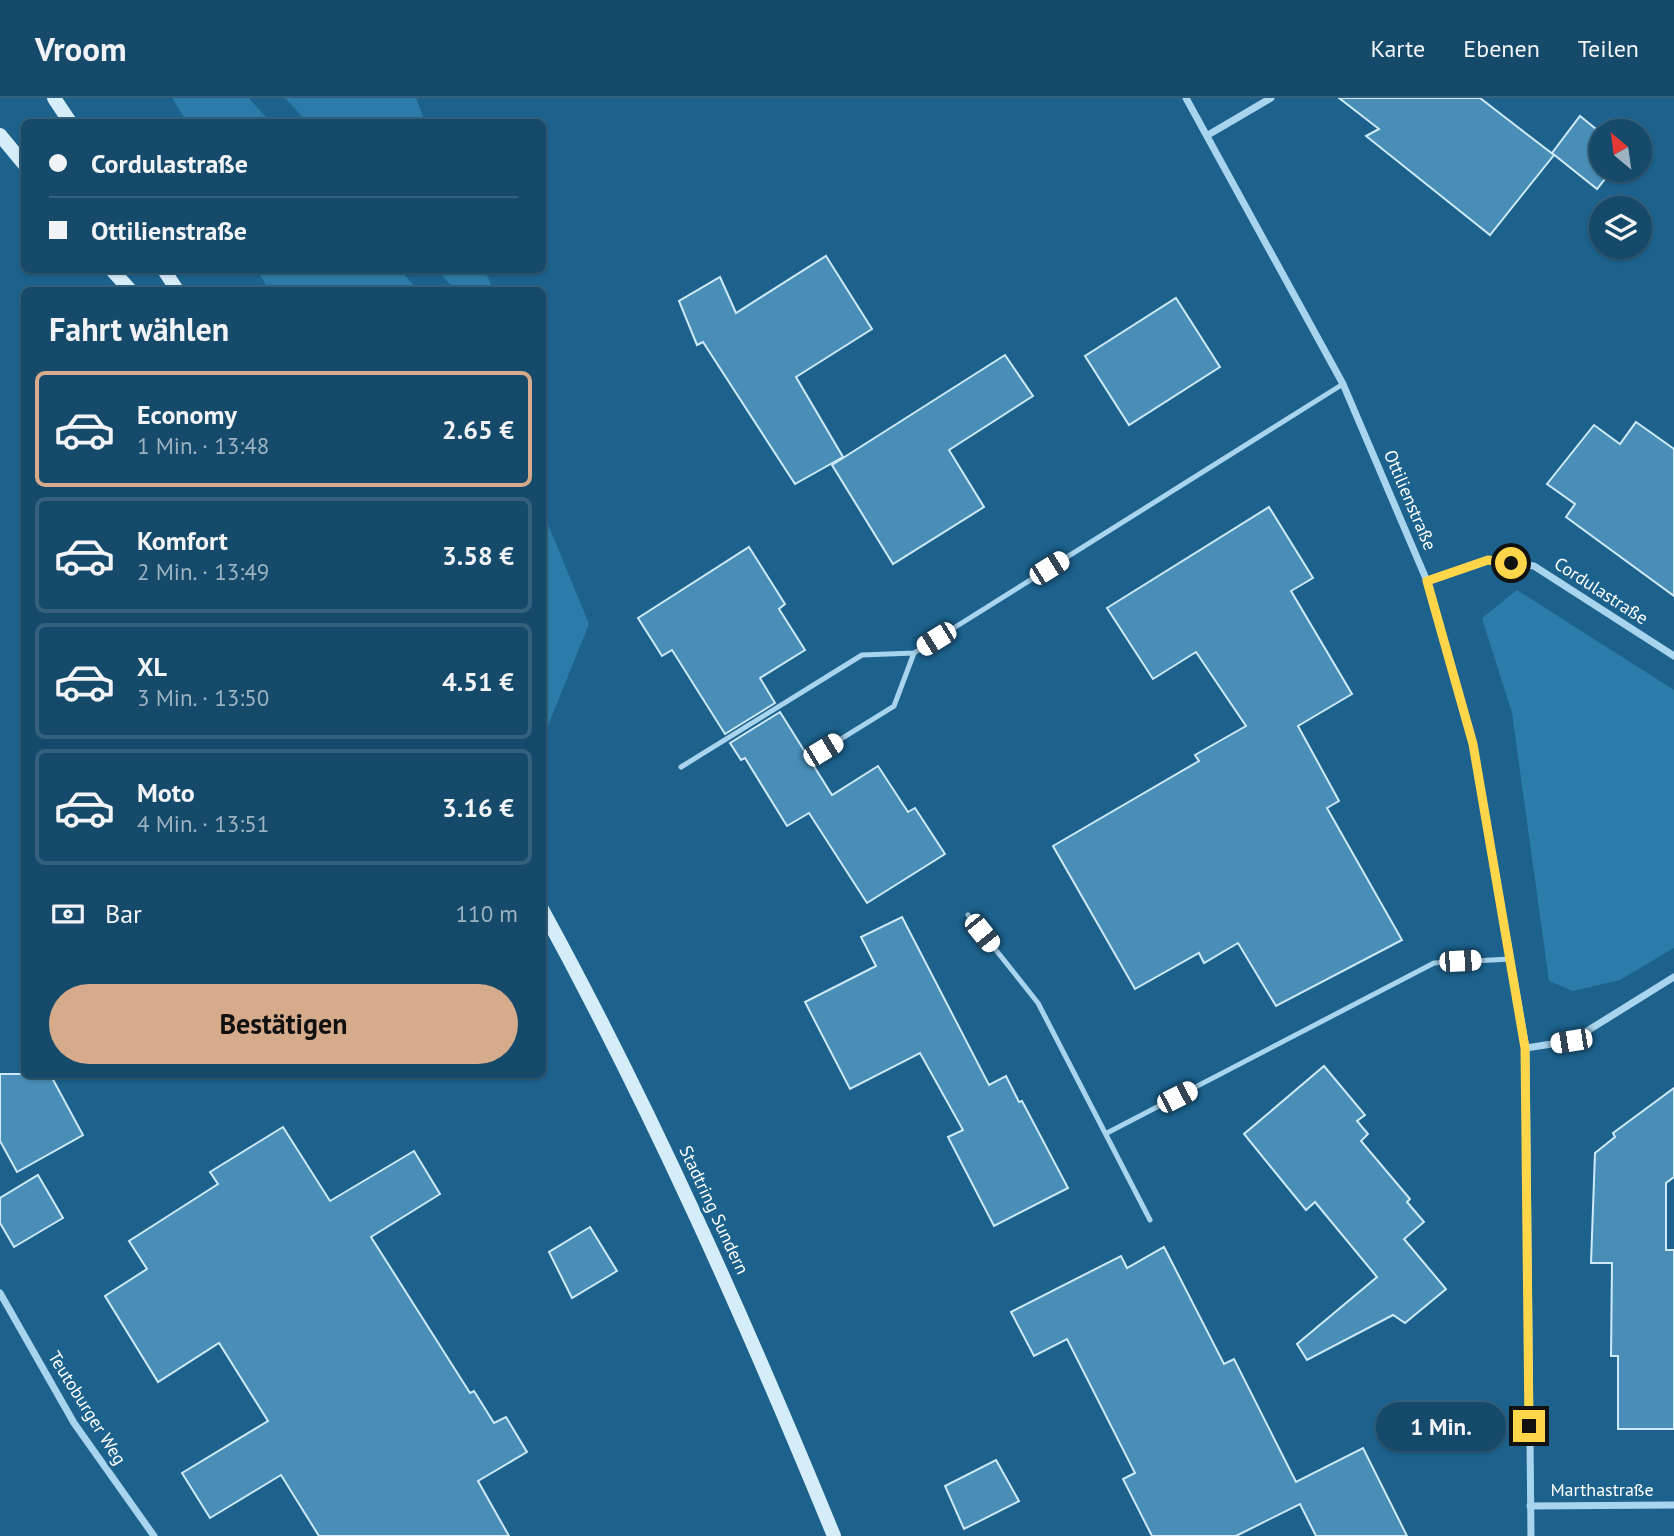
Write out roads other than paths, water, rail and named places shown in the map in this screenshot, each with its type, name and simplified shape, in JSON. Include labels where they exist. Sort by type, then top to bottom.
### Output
[{"type":"main road","points":[[54,98],[67,119]]},
{"type":"main road","points":[[0,135],[21,160]]},
{"type":"main road","points":[[115,273],[127,287]]},
{"type":"main road","name":"Stadtring Sundern","points":[[546,916],[613,1039],[760,1355],[834,1536]]},
{"type":"street","name":"Ottilienstraße","points":[[1186,98],[1343,384],[1427,581],[1473,744],[1525,1048],[1531,1536]]},
{"type":"street","points":[[1208,135],[1270,98]]},
{"type":"street","name":"Cordulastraße","points":[[1427,581],[1488,560],[1534,566],[1674,656]]},
{"type":"street","points":[[1525,1048],[1571,1041],[1674,977]]},
{"type":"street","name":"Teutoburger Weg","points":[[0,1293],[74,1423],[154,1536]]},
{"type":"street","name":"Marthastraße","points":[[1531,1506],[1674,1505]]},
{"type":"lane","points":[[681,767],[862,655],[914,653],[1343,384]]},
{"type":"lane","points":[[823,750],[894,706],[914,653]]},
{"type":"lane","points":[[968,915],[1038,1003],[1150,1220]]},
{"type":"lane","points":[[1107,1133],[1434,963],[1511,959]]}]
